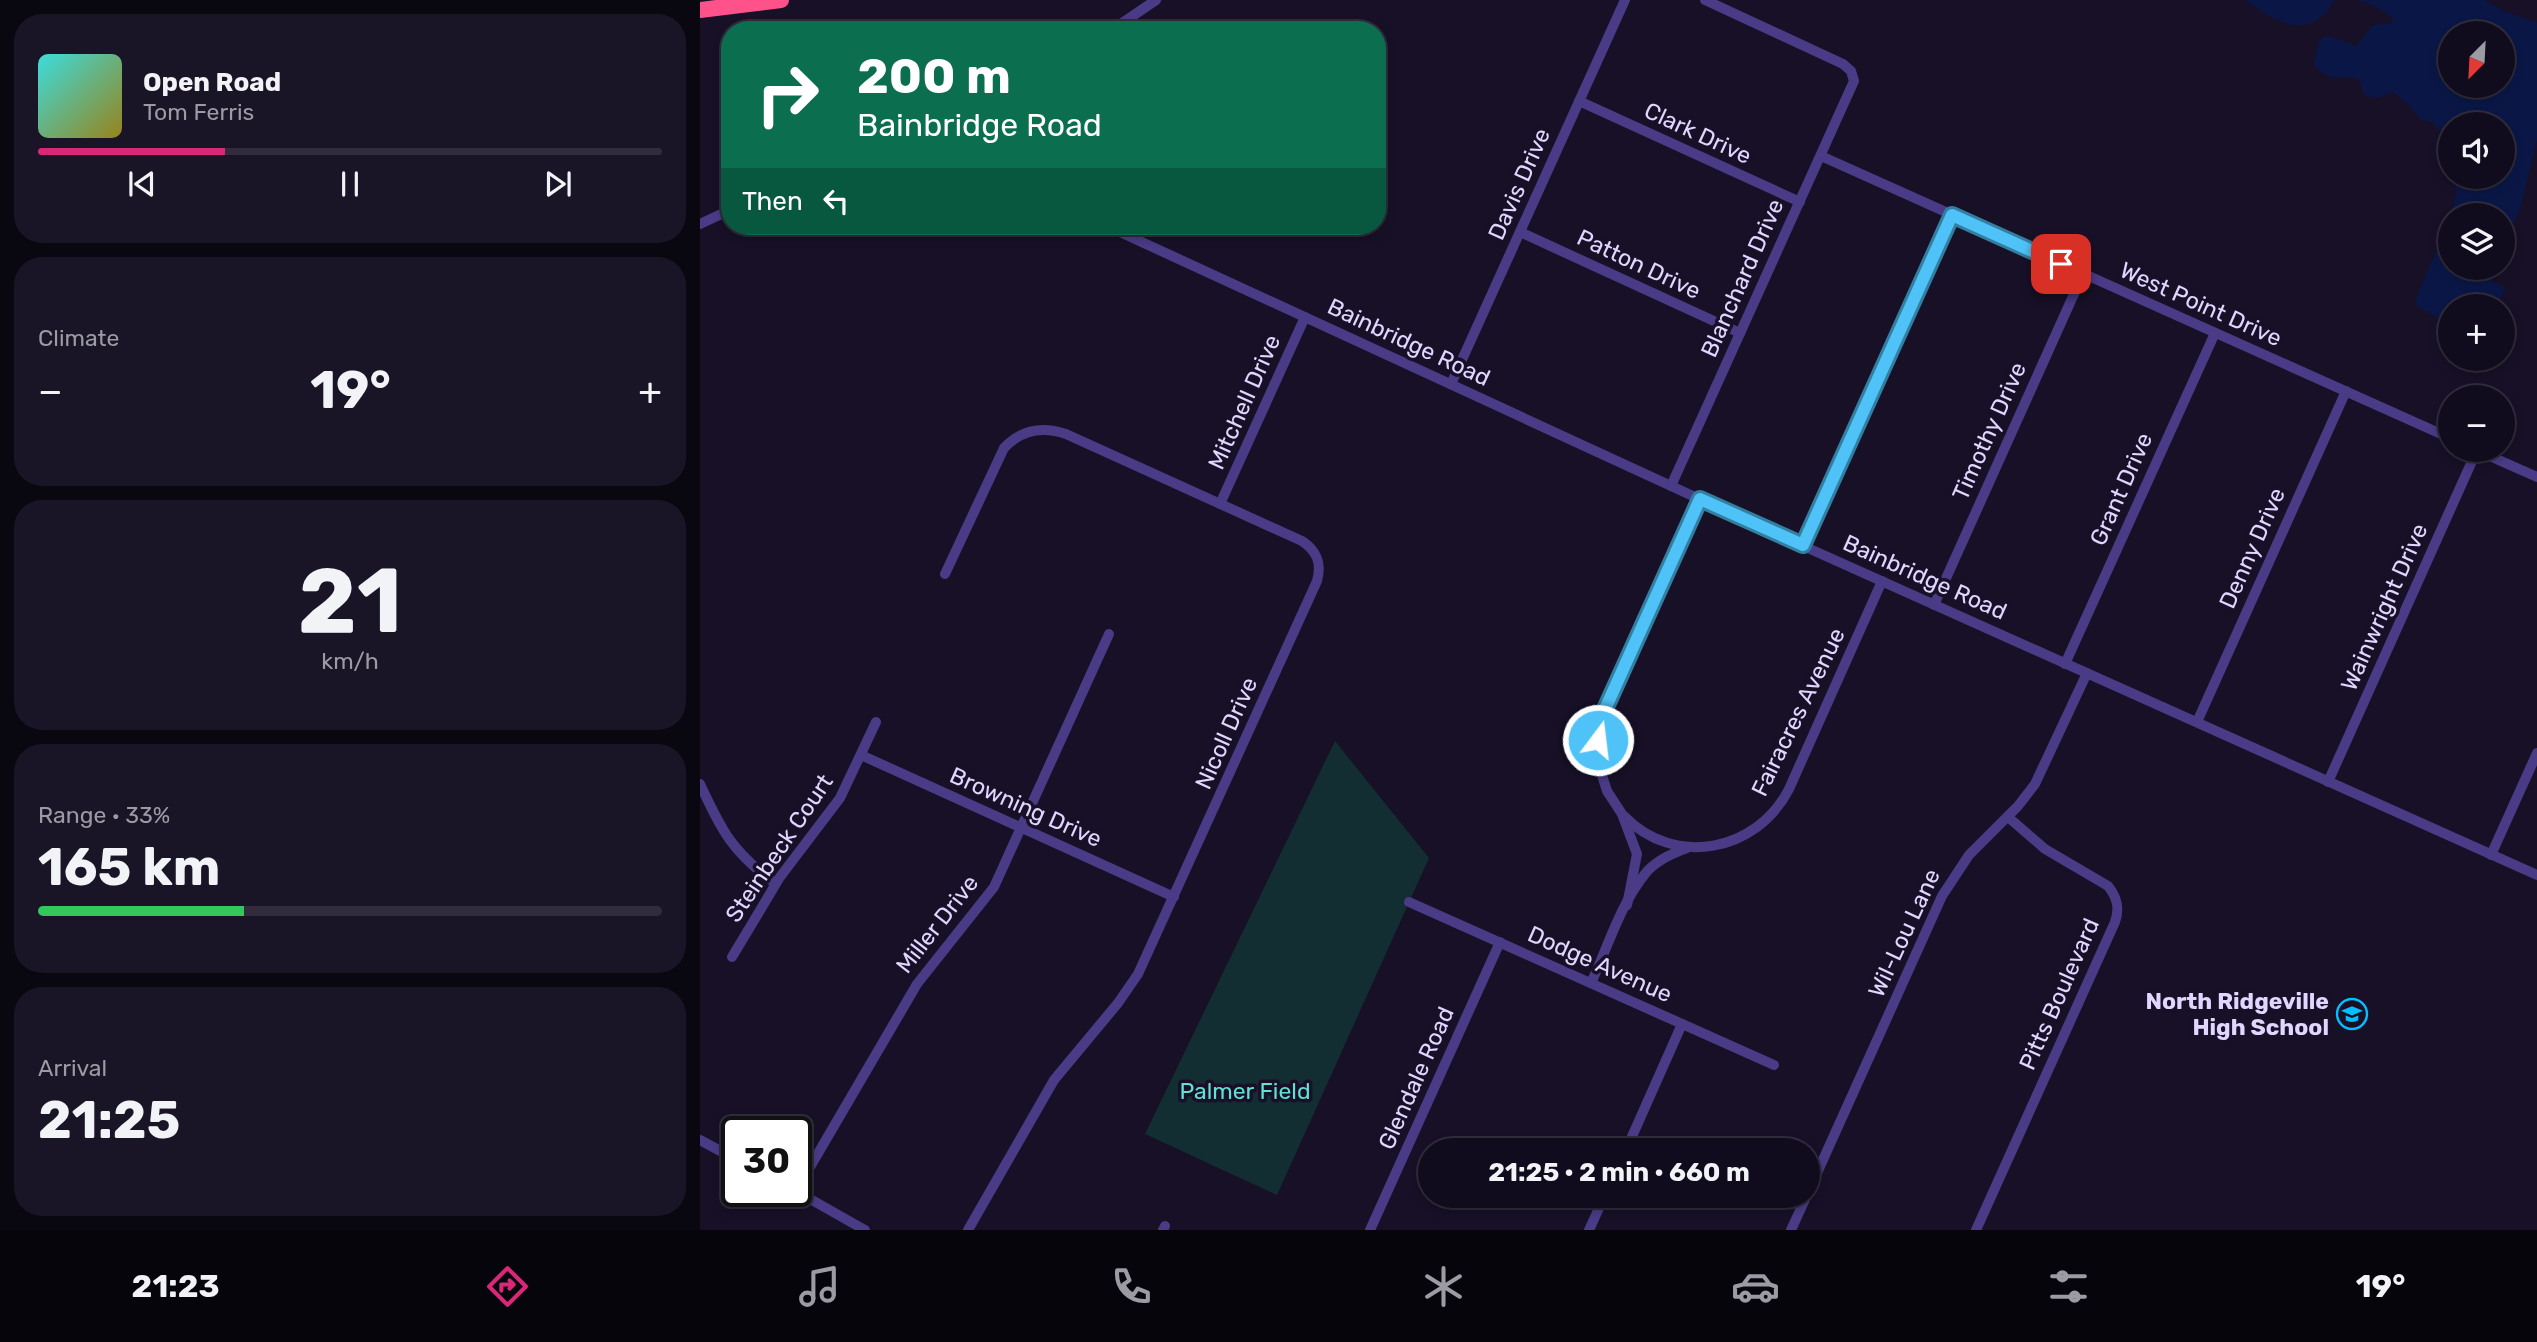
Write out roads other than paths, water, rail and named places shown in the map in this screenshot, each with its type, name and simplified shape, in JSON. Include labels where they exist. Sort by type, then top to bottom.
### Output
[{"type":"highway","points":[[700,10],[780,0]]},
{"type":"street","points":[[1125,21],[1156,0]]},
{"type":"street","name":"Davis Drive","points":[[1451,384],[1625,0]]},
{"type":"street","name":"Blanchard Drive","points":[[1671,486],[1852,87],[1853,75],[1847,66],[1705,0]]},
{"type":"street","name":"Clark Drive","points":[[1579,101],[1800,202]]},
{"type":"street","name":"West Point Drive","points":[[1821,156],[2438,433]]},
{"type":"street","points":[[700,224],[721,214]]},
{"type":"street","points":[[1803,545],[1952,215]]},
{"type":"street","name":"Patton Drive","points":[[1520,232],[1740,333]]},
{"type":"street","name":"Bainbridge Road","points":[[1127,235],[1671,486],[2537,875]]},
{"type":"street","name":"Timothy Drive","points":[[1934,604],[2083,274]]},
{"type":"street","name":"Mitchell Drive","points":[[1220,504],[1305,317]]},
{"type":"street","name":"Grant Drive","points":[[2065,663],[2215,333]]},
{"type":"street","name":"Denny Drive","points":[[2197,722],[2346,391]]},
{"type":"street","name":"Nicoll Drive","points":[[945,574],[997,460],[1010,442],[1026,433],[1044,429],[1057,431],[1311,547],[1318,558],[1320,573],[1138,974],[1118,1003],[1055,1080],[968,1230]]},
{"type":"street","name":"Wainwright Drive","points":[[2328,782],[2472,462]]},
{"type":"street","points":[[2504,462],[2537,477]]},
{"type":"street","points":[[1627,905],[1637,854],[1622,814],[1611,799],[1601,775],[1598,740],[1600,723],[1700,499]]},
{"type":"street","name":"Fairacres Avenue","points":[[1591,983],[1627,905],[1646,872],[1677,852],[1716,846],[1741,838],[1763,824],[1780,804],[1882,581]]},
{"type":"street","name":"Miller Drive","points":[[812,1164],[917,984],[994,887],[1109,634]]},
{"type":"street","name":"Wil-Lou Lane","points":[[1820,1165],[1942,896],[1964,860],[2027,796],[2042,772],[2087,673]]},
{"type":"street","name":"Steinbeck Court","points":[[732,957],[775,883],[831,813],[876,722]]},
{"type":"street","points":[[2491,855],[2537,753]]},
{"type":"street","name":"Browning Drive","points":[[861,755],[1174,897]]},
{"type":"street","points":[[700,784],[723,833],[735,850],[775,883]]},
{"type":"street","name":"Fairacres Avenue","points":[[1622,814],[1641,831],[1656,839],[1690,848]]},
{"type":"street","name":"Pitts Boulevard","points":[[1976,1230],[2115,922],[2118,909],[2108,886],[2045,849],[2008,817]]},
{"type":"street","name":"Dodge Avenue","points":[[1409,902],[1774,1065]]},
{"type":"street","name":"Glendale Road","points":[[1370,1230],[1500,942]]},
{"type":"street","points":[[1631,1138],[1682,1024]]},
{"type":"street","points":[[700,1140],[721,1151]]},
{"type":"street","points":[[812,1200],[866,1230]]},
{"type":"street","points":[[1589,1230],[1599,1208]]},
{"type":"street","name":"Wil-Lou Lane","points":[[1791,1230],[1801,1208]]},
{"type":"place","name":"North Ridgeville High School","points":[[2352,1014]]},
{"type":"park label","name":"Palmer Field","points":[[1245,1091]]}]
